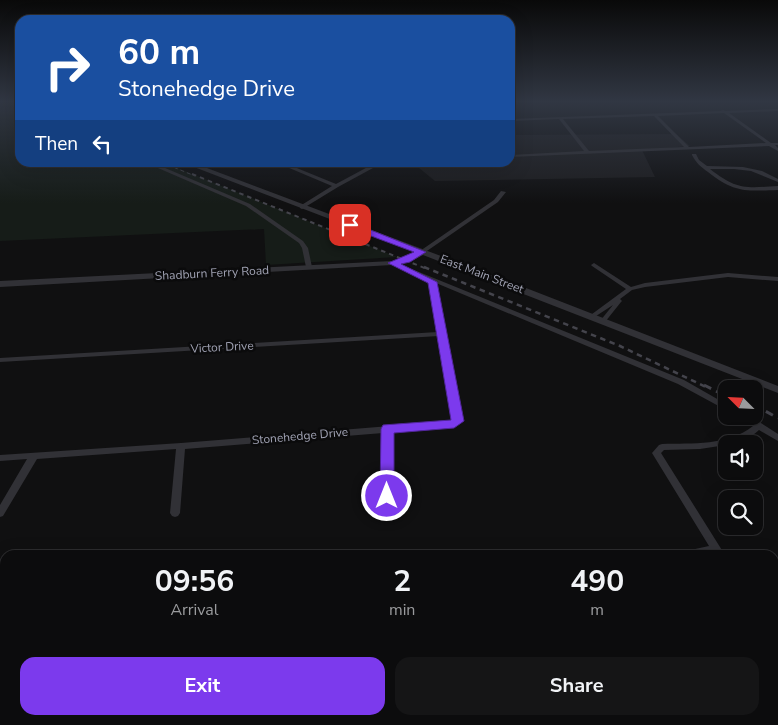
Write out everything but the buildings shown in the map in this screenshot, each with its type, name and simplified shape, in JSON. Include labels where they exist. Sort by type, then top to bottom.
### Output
[{"type":"street","points":[[575,136],[588,152]]},
{"type":"street","points":[[676,136],[688,148]]},
{"type":"street","points":[[758,136],[778,150]]},
{"type":"street","points":[[515,156],[778,144]]},
{"type":"street","points":[[694,155],[705,168],[726,186],[739,190],[778,188]]},
{"type":"street","points":[[158,167],[254,208],[301,242],[305,248],[309,267]]},
{"type":"street","name":"East Main Street","points":[[197,167],[603,321],[778,390]]},
{"type":"street","points":[[289,167],[336,186]]},
{"type":"street","points":[[302,207],[372,167]]},
{"type":"street","points":[[705,168],[746,168],[760,171],[778,182]]},
{"type":"street","points":[[422,252],[496,201],[503,192]]},
{"type":"street","name":"Shadburn Ferry Road","points":[[0,284],[392,263],[407,260],[422,252]]},
{"type":"street","points":[[392,263],[432,282],[672,378],[718,403]]},
{"type":"street","points":[[594,264],[630,289]]},
{"type":"street","points":[[591,317],[630,289],[682,279],[728,275],[778,279]]},
{"type":"street","name":"Stonehedge Drive","points":[[0,458],[181,446],[454,424],[458,421],[444,334],[432,282]]},
{"type":"street","points":[[603,321],[622,295]]},
{"type":"street","name":"Victor Drive","points":[[0,360],[444,334]]},
{"type":"street","points":[[716,550],[656,453],[662,448],[732,440],[749,436],[759,426],[778,438]]},
{"type":"street","points":[[387,429],[387,496]]},
{"type":"street","points":[[175,513],[181,446]]},
{"type":"street","points":[[0,514],[34,456]]},
{"type":"shaded area","points":[[0,136],[15,136],[15,167],[175,167],[397,257],[266,265],[264,229],[0,241]]},
{"type":"shaded area","points":[[515,136],[678,136],[690,146],[642,150],[655,177],[435,181],[418,167],[515,167]]},
{"type":"railway","points":[[173,167],[195,176]]},
{"type":"railway","points":[[192,174],[427,269]]},
{"type":"railway","points":[[424,267],[620,346],[706,387]]},
{"type":"railway","points":[[704,385],[718,392]]},
{"type":"railway","points":[[763,410],[778,418]]},
{"type":"route","points":[[350,225],[422,252],[407,260],[392,263],[432,282],[444,334],[458,421],[454,424],[387,429],[387,496]]}]
